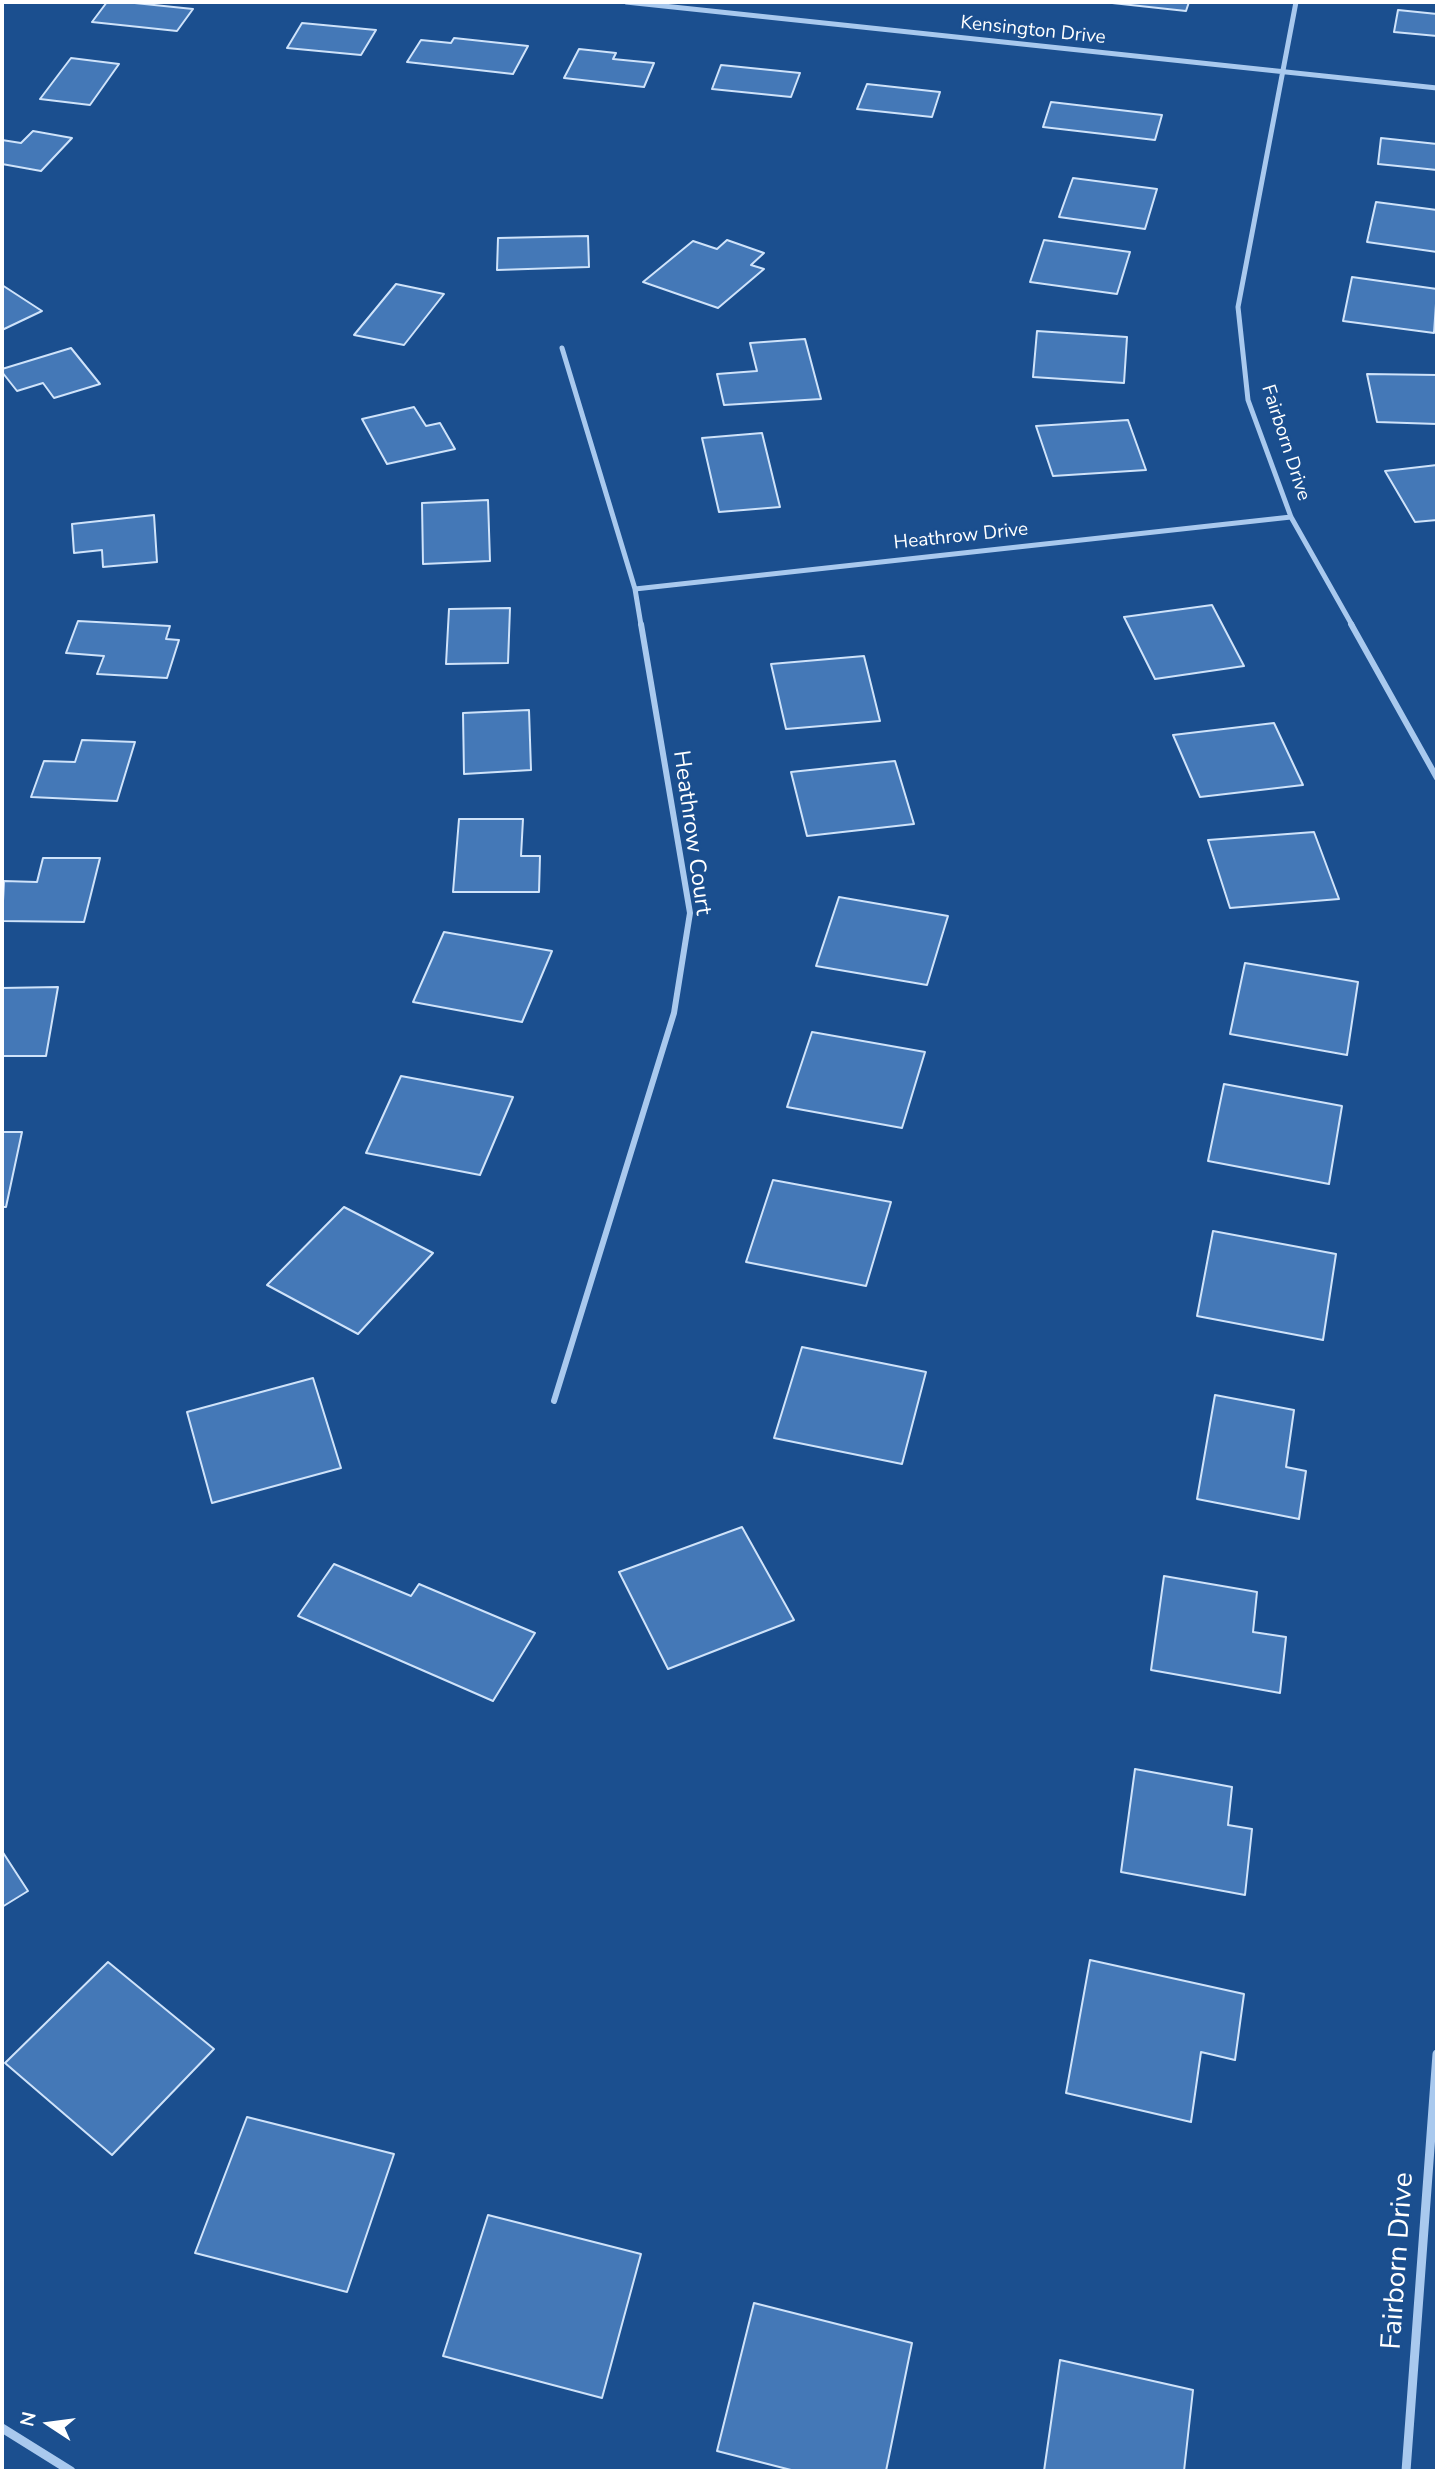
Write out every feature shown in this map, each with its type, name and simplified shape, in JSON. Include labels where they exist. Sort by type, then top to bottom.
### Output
[{"type":"street","name":"Kensington Drive","points":[[626,2],[1437,88]]},
{"type":"street","name":"Fairborn Drive","points":[[1296,2],[1238,307],[1248,400],[1291,517],[1437,778]]},
{"type":"street","name":"Heathrow Court","points":[[554,1401],[674,1013],[690,913],[635,589],[562,348]]},
{"type":"street","name":"Heathrow Drive","points":[[635,589],[1291,517]]},
{"type":"street","name":"Fairborn Drive","points":[[1406,2471],[1437,2054]]},
{"type":"street","points":[[2,2428],[71,2471]]},
{"type":"building","points":[[107,2],[193,9],[177,31],[92,22]]},
{"type":"building","points":[[1103,2],[1189,2],[1186,11]]},
{"type":"building","points":[[1398,10],[1437,14],[1437,36],[1394,32]]},
{"type":"building","points":[[302,23],[376,30],[361,55],[287,48]]},
{"type":"building","points":[[454,38],[528,46],[513,74],[407,62],[421,40],[451,43]]},
{"type":"building","points":[[579,49],[616,53],[613,59],[654,63],[644,87],[564,78]]},
{"type":"building","points":[[71,58],[119,64],[90,105],[40,99]]},
{"type":"building","points":[[721,65],[800,73],[791,97],[712,89]]},
{"type":"building","points":[[867,84],[940,92],[932,117],[857,109]]},
{"type":"building","points":[[1051,102],[1162,115],[1155,140],[1043,127]]},
{"type":"building","points":[[33,131],[72,138],[41,171],[2,164],[2,140],[21,143]]},
{"type":"building","points":[[1381,138],[1437,144],[1437,170],[1378,164]]},
{"type":"building","points":[[1073,178],[1157,189],[1145,229],[1059,217]]},
{"type":"building","points":[[1376,202],[1437,210],[1437,252],[1367,242]]},
{"type":"building","points":[[588,236],[589,267],[497,270],[498,238]]},
{"type":"building","points":[[727,240],[764,253],[751,265],[764,269],[718,308],[643,282],[693,241],[717,249]]},
{"type":"building","points":[[1044,240],[1130,252],[1117,294],[1030,282]]},
{"type":"building","points":[[1352,277],[1437,289],[1434,333],[1343,321]]},
{"type":"building","points":[[396,284],[444,294],[404,345],[354,335]]},
{"type":"building","points":[[2,285],[42,311],[2,330]]},
{"type":"building","points":[[1037,331],[1127,337],[1124,383],[1033,377]]},
{"type":"building","points":[[805,339],[821,399],[724,405],[717,374],[757,371],[750,343]]},
{"type":"building","points":[[71,348],[100,384],[54,398],[43,383],[17,391],[2,372],[2,369]]},
{"type":"building","points":[[1367,374],[1437,375],[1437,424],[1377,422]]},
{"type":"building","points":[[414,407],[426,426],[440,423],[455,449],[387,464],[362,419]]},
{"type":"building","points":[[1128,420],[1146,470],[1053,476],[1036,426]]},
{"type":"building","points":[[762,433],[780,507],[719,512],[702,438]]},
{"type":"building","points":[[1437,465],[1437,520],[1415,522],[1385,471]]},
{"type":"building","points":[[488,500],[490,561],[423,564],[422,503]]},
{"type":"building","points":[[154,515],[157,562],[103,567],[102,550],[74,553],[72,524]]},
{"type":"building","points":[[1212,605],[1244,666],[1155,679],[1124,617]]},
{"type":"building","points":[[510,608],[508,663],[446,664],[449,609]]},
{"type":"building","points":[[78,621],[170,626],[166,639],[179,640],[167,678],[97,674],[104,656],[66,653]]},
{"type":"building","points":[[864,656],[880,721],[786,729],[771,664]]},
{"type":"building","points":[[529,710],[531,770],[464,774],[463,713]]},
{"type":"building","points":[[1274,723],[1303,785],[1200,797],[1173,735]]},
{"type":"building","points":[[82,740],[135,742],[117,801],[31,797],[44,761],[75,762]]},
{"type":"building","points":[[895,761],[914,824],[807,836],[791,772]]},
{"type":"building","points":[[459,819],[523,819],[521,856],[540,856],[539,892],[453,892]]},
{"type":"building","points":[[1314,832],[1339,899],[1230,908],[1208,840]]},
{"type":"building","points":[[43,858],[100,858],[84,922],[2,921],[4,881],[37,882]]},
{"type":"building","points":[[839,897],[948,916],[927,985],[816,966]]},
{"type":"building","points":[[444,932],[552,951],[522,1022],[413,1002]]},
{"type":"building","points":[[1245,963],[1358,982],[1347,1055],[1230,1034]]},
{"type":"building","points":[[58,987],[46,1056],[2,1056],[2,988]]},
{"type":"building","points":[[812,1032],[925,1052],[902,1128],[787,1107]]},
{"type":"building","points":[[401,1076],[513,1097],[480,1175],[366,1153]]},
{"type":"building","points":[[1224,1084],[1342,1106],[1329,1184],[1208,1161]]},
{"type":"building","points":[[2,1132],[22,1132],[6,1207],[2,1207]]},
{"type":"building","points":[[773,1180],[891,1202],[866,1286],[746,1262]]},
{"type":"building","points":[[344,1207],[433,1253],[358,1334],[267,1285]]},
{"type":"building","points":[[1213,1231],[1336,1254],[1323,1340],[1197,1316]]},
{"type":"building","points":[[802,1347],[926,1372],[902,1464],[774,1438]]},
{"type":"building","points":[[313,1378],[341,1468],[212,1503],[187,1412]]},
{"type":"building","points":[[1215,1395],[1294,1410],[1286,1467],[1306,1471],[1299,1519],[1197,1499]]},
{"type":"building","points":[[742,1527],[794,1620],[668,1669],[619,1572]]},
{"type":"building","points":[[334,1564],[411,1596],[419,1584],[535,1633],[493,1701],[298,1616]]},
{"type":"building","points":[[1164,1576],[1257,1592],[1253,1632],[1286,1637],[1280,1693],[1151,1670]]},
{"type":"building","points":[[1135,1769],[1232,1787],[1228,1825],[1252,1829],[1245,1895],[1121,1872]]},
{"type":"building","points":[[2,1851],[28,1891],[2,1907]]},
{"type":"building","points":[[1090,1960],[1244,1994],[1235,2060],[1201,2052],[1191,2122],[1066,2093]]},
{"type":"building","points":[[108,1962],[214,2049],[112,2155],[5,2063]]},
{"type":"building","points":[[247,2117],[394,2154],[347,2292],[195,2253]]},
{"type":"building","points":[[488,2215],[641,2254],[602,2398],[443,2356]]},
{"type":"building","points":[[754,2303],[912,2343],[886,2471],[795,2471],[717,2451]]},
{"type":"building","points":[[1060,2360],[1193,2390],[1184,2471],[1044,2471]]}]
